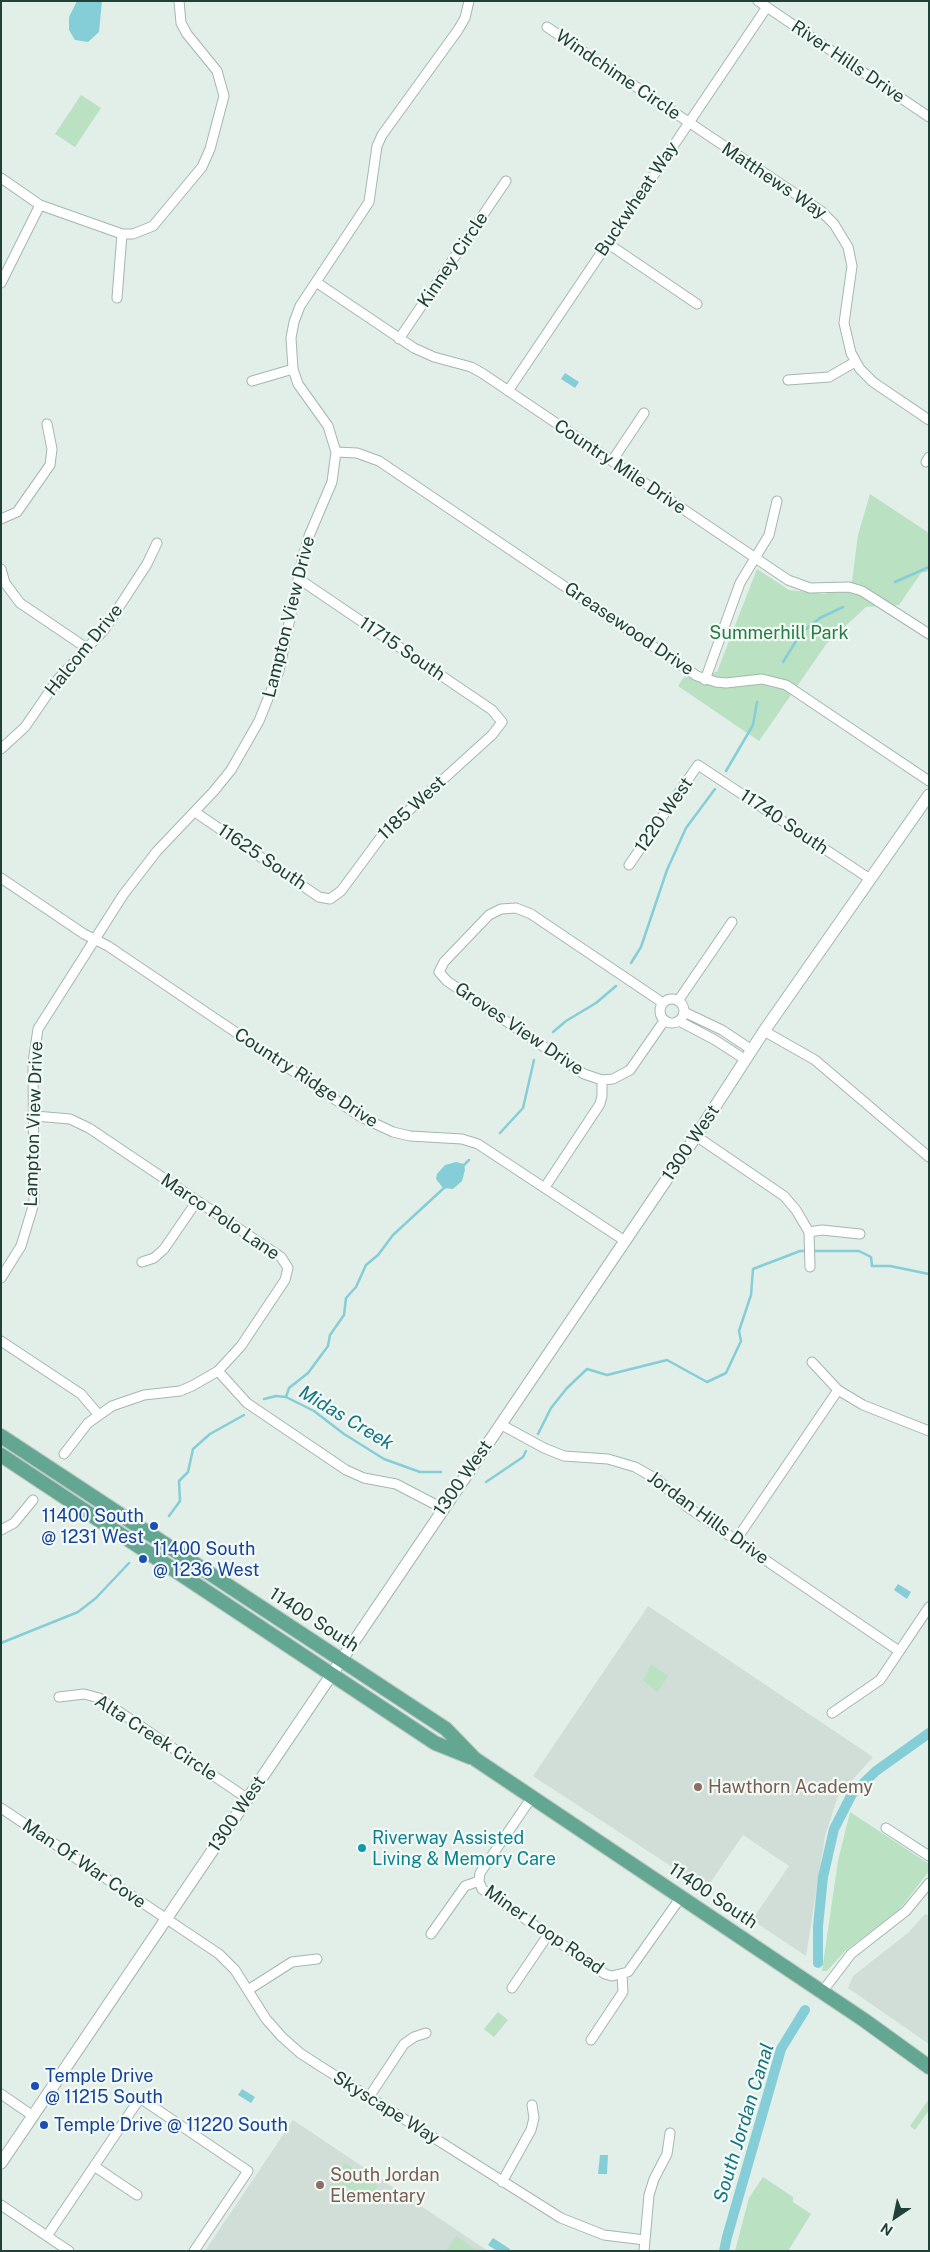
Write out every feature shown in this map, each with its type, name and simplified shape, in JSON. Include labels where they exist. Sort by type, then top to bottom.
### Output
[{"type":"main road","name":"11400 South","points":[[1,1436],[446,1729],[475,1759]]},
{"type":"main road","name":"11400 South","points":[[1,1456],[435,1743],[475,1759],[822,1992],[929,2067]]},
{"type":"street","points":[[1,178],[40,205],[122,234],[134,234],[153,226],[196,176],[206,159],[222,109],[224,96],[217,72],[187,34],[181,23],[180,1]]},
{"type":"street","name":"Lampton View Drive","points":[[1,1278],[21,1246],[31,1218],[35,1188],[33,1062],[38,1029],[140,872],[231,770],[259,722],[279,671],[308,536],[332,482],[336,452],[328,426],[298,384],[293,369],[290,354],[294,322],[300,306],[369,202],[377,146],[382,135],[458,30],[465,18],[469,1]]},
{"type":"street","name":"River Hills Drive","points":[[758,1],[929,117]]},
{"type":"street","name":"Buckwheat Way","points":[[508,391],[767,7]]},
{"type":"street","name":"Windchime Circle","points":[[547,27],[688,123]]},
{"type":"street","name":"Matthews Way","points":[[688,123],[821,212],[840,231],[848,247],[852,266],[844,323],[847,343],[855,362],[873,382],[929,420]]},
{"type":"street","name":"Kinney Circle","points":[[399,339],[506,181]]},
{"type":"street","points":[[1,283],[40,205]]},
{"type":"street","points":[[117,298],[122,234]]},
{"type":"street","points":[[607,243],[697,304]]},
{"type":"street","name":"Country Mile Drive","points":[[316,282],[424,354],[471,367],[799,586],[810,588],[849,587],[862,591],[929,634]]},
{"type":"street","points":[[788,380],[829,377],[855,362]]},
{"type":"street","points":[[252,381],[293,369]]},
{"type":"street","points":[[612,461],[644,413]]},
{"type":"street","points":[[1,519],[10,517],[20,508],[50,465],[52,449],[47,424]]},
{"type":"street","name":"Greasewood Drive","points":[[336,452],[357,453],[379,461],[706,680],[726,683],[762,678],[786,685],[929,781]]},
{"type":"street","points":[[706,680],[735,594],[770,535],[778,501]]},
{"type":"street","name":"Halcom Drive","points":[[1,749],[25,727],[58,679],[88,649],[110,622],[147,564],[157,543]]},
{"type":"street","points":[[1,569],[5,583],[20,603],[88,649]]},
{"type":"street","name":"11715 South","points":[[299,579],[492,710],[502,722]]},
{"type":"street","name":"1185 West","points":[[330,899],[341,891],[384,833],[492,734],[502,722]]},
{"type":"street","name":"1220 West","points":[[629,865],[698,765]]},
{"type":"street","name":"11740 South","points":[[698,765],[870,878]]},
{"type":"street","name":"1300 West","points":[[1,2163],[442,1508],[696,1136],[764,1030],[929,796]]},
{"type":"street","name":"11625 South","points":[[195,812],[319,897],[330,899]]},
{"type":"street","name":"Country Ridge Drive","points":[[1,878],[95,940],[108,946],[376,1126],[410,1136],[445,1137],[478,1144],[625,1241]]},
{"type":"street","name":"Groves View Drive","points":[[663,1003],[530,914],[516,908],[501,909],[488,915],[444,962],[439,972],[447,981],[584,1074],[602,1080],[612,1079],[630,1070],[664,1021]]},
{"type":"street","points":[[678,1001],[732,922]]},
{"type":"street","points":[[678,1001],[668,999],[663,1003],[659,1010],[664,1021],[671,1023],[679,1021],[749,1055]]},
{"type":"street","points":[[678,1001],[684,1012],[722,1030],[749,1055]]},
{"type":"street","points":[[679,1021],[684,1012]]},
{"type":"street","points":[[764,1030],[815,1060],[929,1157]]},
{"type":"street","points":[[545,1187],[600,1104],[602,1080]]},
{"type":"street","name":"Marco Polo Lane","points":[[35,1116],[60,1117],[80,1122],[281,1257],[288,1268],[285,1280],[241,1346],[218,1371],[192,1386],[166,1393],[127,1399],[98,1414],[79,1432],[64,1454]]},
{"type":"street","points":[[696,1136],[784,1196],[796,1210],[808,1232],[810,1267]]},
{"type":"street","points":[[142,1262],[154,1258],[164,1249],[197,1201]]},
{"type":"street","points":[[808,1232],[822,1230],[860,1234]]},
{"type":"street","points":[[1,1341],[80,1394],[98,1414]]},
{"type":"street","points":[[812,1362],[838,1390],[863,1405],[929,1431]]},
{"type":"street","points":[[218,1371],[248,1403],[346,1470],[364,1478],[401,1486],[442,1508]]},
{"type":"street","points":[[736,1540],[838,1390]]},
{"type":"street","name":"Jordan Hills Drive","points":[[500,1424],[544,1448],[564,1456],[608,1459],[635,1467],[658,1480],[686,1506],[899,1651]]},
{"type":"street","points":[[1,1530],[14,1523],[34,1500]]},
{"type":"street","points":[[832,1713],[880,1680],[929,1607]]},
{"type":"street","name":"Alta Creek Circle","points":[[59,1697],[84,1694],[98,1698],[248,1798]]},
{"type":"street","name":"Miner Loop Road","points":[[532,1797],[480,1872],[479,1881],[486,1893],[605,1974],[622,1976]]},
{"type":"street","name":"Man Of War Cove","points":[[1,1808],[166,1919]]},
{"type":"street","points":[[886,1828],[929,1856]]},
{"type":"street","points":[[431,1934],[465,1886],[479,1881]]},
{"type":"street","points":[[822,1992],[851,1954],[906,1911],[929,1883]]},
{"type":"street","points":[[591,2040],[623,1992],[622,1976],[628,1972],[681,1897]]},
{"type":"street","name":"Skyscape Way","points":[[166,1919],[219,1954],[235,1970],[266,2019],[300,2053],[555,2215],[585,2229],[623,2238],[645,2240]]},
{"type":"street","points":[[512,1988],[548,1935]]},
{"type":"street","points":[[248,1990],[292,1962],[316,1958]]},
{"type":"street","points":[[369,2097],[404,2044],[414,2036],[426,2033]]},
{"type":"street","points":[[1,2094],[33,2116]]},
{"type":"street","points":[[47,2236],[140,2098],[248,2171],[194,2251]]},
{"type":"street","points":[[502,2182],[531,2130],[534,2118],[532,2105]]},
{"type":"street","points":[[644,2251],[649,2195],[654,2179],[667,2154],[670,2144],[670,2133]]},
{"type":"street","points":[[94,2166],[138,2195]]},
{"type":"street","points":[[1,2205],[69,2251]]},
{"type":"shaded area","name":"Hawthorn Academy","points":[[648,1606],[873,1757],[838,1796],[825,1836],[806,1956],[752,1920],[789,1866],[743,1835],[706,1889],[533,1776]]},
{"type":"shaded area","points":[[925,1914],[929,1916],[929,2044],[848,1988],[853,1976],[908,1933]]},
{"type":"shaded area","name":"South Jordan Elementary","points":[[293,2120],[488,2251],[205,2251]]},
{"type":"green space","points":[[81,95],[101,108],[75,147],[55,134]]},
{"type":"green space","name":"Summerhill Park","points":[[870,494],[929,533],[929,571],[921,573],[899,605],[866,607],[827,643],[759,741],[678,686],[684,677],[717,672],[757,569],[789,590],[825,594],[852,581],[858,535]]},
{"type":"green space","points":[[651,1664],[668,1676],[657,1692],[643,1680]]},
{"type":"green space","points":[[850,1812],[929,1864],[929,1871],[899,1910],[845,1951],[827,1971],[822,1971],[838,1861]]},
{"type":"green space","points":[[498,2012],[508,2020],[494,2037],[484,2029]]},
{"type":"green space","points":[[929,2099],[929,2110],[915,2130],[910,2126]]},
{"type":"green space","points":[[345,2163],[378,2186],[368,2201],[347,2187],[340,2196],[328,2188]]},
{"type":"green space","points":[[763,2177],[793,2197],[793,2202],[811,2214],[788,2251],[735,2251],[749,2198]]},
{"type":"green space","points":[[456,2236],[478,2251],[446,2251]]},
{"type":"water","points":[[77,1],[102,1],[99,32],[88,42],[75,40],[69,30],[69,17]]},
{"type":"water","points":[[565,373],[579,382],[575,388],[561,379]]},
{"type":"water","points":[[456,1162],[464,1164],[465,1170],[462,1181],[453,1189],[443,1188],[436,1179],[437,1174],[445,1165]]},
{"type":"water","points":[[898,1584],[911,1592],[907,1599],[894,1590]]},
{"type":"water","points":[[242,2089],[255,2097],[251,2103],[238,2095]]},
{"type":"water","points":[[600,2155],[608,2155],[607,2174],[598,2174]]},
{"type":"water","points":[[493,2238],[510,2249],[509,2251],[497,2251],[488,2245]]},
{"type":"waterway","points":[[895,582],[929,567]]},
{"type":"waterway","points":[[783,662],[801,633],[820,618],[843,607]]},
{"type":"waterway","points":[[726,771],[753,725],[757,702]]},
{"type":"waterway","points":[[631,963],[641,947],[667,870],[686,828],[715,789]]},
{"type":"waterway","points":[[553,1032],[566,1021],[596,1003],[616,986]]},
{"type":"waterway","points":[[500,1133],[523,1108],[534,1060]]},
{"type":"waterway","points":[[463,1166],[469,1160]]},
{"type":"waterway","points":[[286,1397],[289,1388],[308,1373],[328,1346],[330,1335],[344,1315],[346,1298],[356,1287],[366,1265],[378,1255],[393,1235],[445,1187]]},
{"type":"waterway","name":"Midas Creek","points":[[538,1434],[551,1408],[567,1388],[587,1369],[607,1375],[667,1360],[707,1382],[726,1373],[741,1341],[739,1331],[751,1295],[753,1269],[800,1251],[859,1251],[871,1257],[872,1266],[890,1266],[929,1274]]},
{"type":"waterway","name":"Midas Creek","points":[[264,1399],[276,1396],[286,1397],[314,1411],[344,1434],[384,1459],[420,1472],[441,1472]]},
{"type":"waterway","name":"Midas Creek","points":[[169,1516],[180,1501],[179,1481],[188,1472],[193,1449],[210,1434],[244,1415]]},
{"type":"waterway","name":"Midas Creek","points":[[486,1482],[523,1457],[526,1451]]},
{"type":"waterway","name":"Midas Creek","points":[[1,1643],[78,1612],[96,1598],[129,1563]]},
{"type":"waterway","name":"South Jordan Canal","points":[[818,1963],[818,1926],[823,1877],[834,1829],[852,1794],[876,1771],[929,1733]]},
{"type":"waterway","name":"South Jordan Canal","points":[[724,2251],[781,2049],[805,2010]]},
{"type":"place","name":"11400 South @ 1231 West","points":[[154,1526]]},
{"type":"place","name":"11400 South @ 1236 West","points":[[143,1559]]},
{"type":"place","name":"Hawthorn Academy","points":[[698,1787]]},
{"type":"place","name":"Riverway Assisted Living & Memory Care","points":[[362,1848]]},
{"type":"place","name":"Temple Drive @ 11215 South","points":[[35,2086]]},
{"type":"place","name":"Temple Drive @ 11220 South","points":[[44,2125]]},
{"type":"place","name":"South Jordan Elementary","points":[[320,2185]]}]
